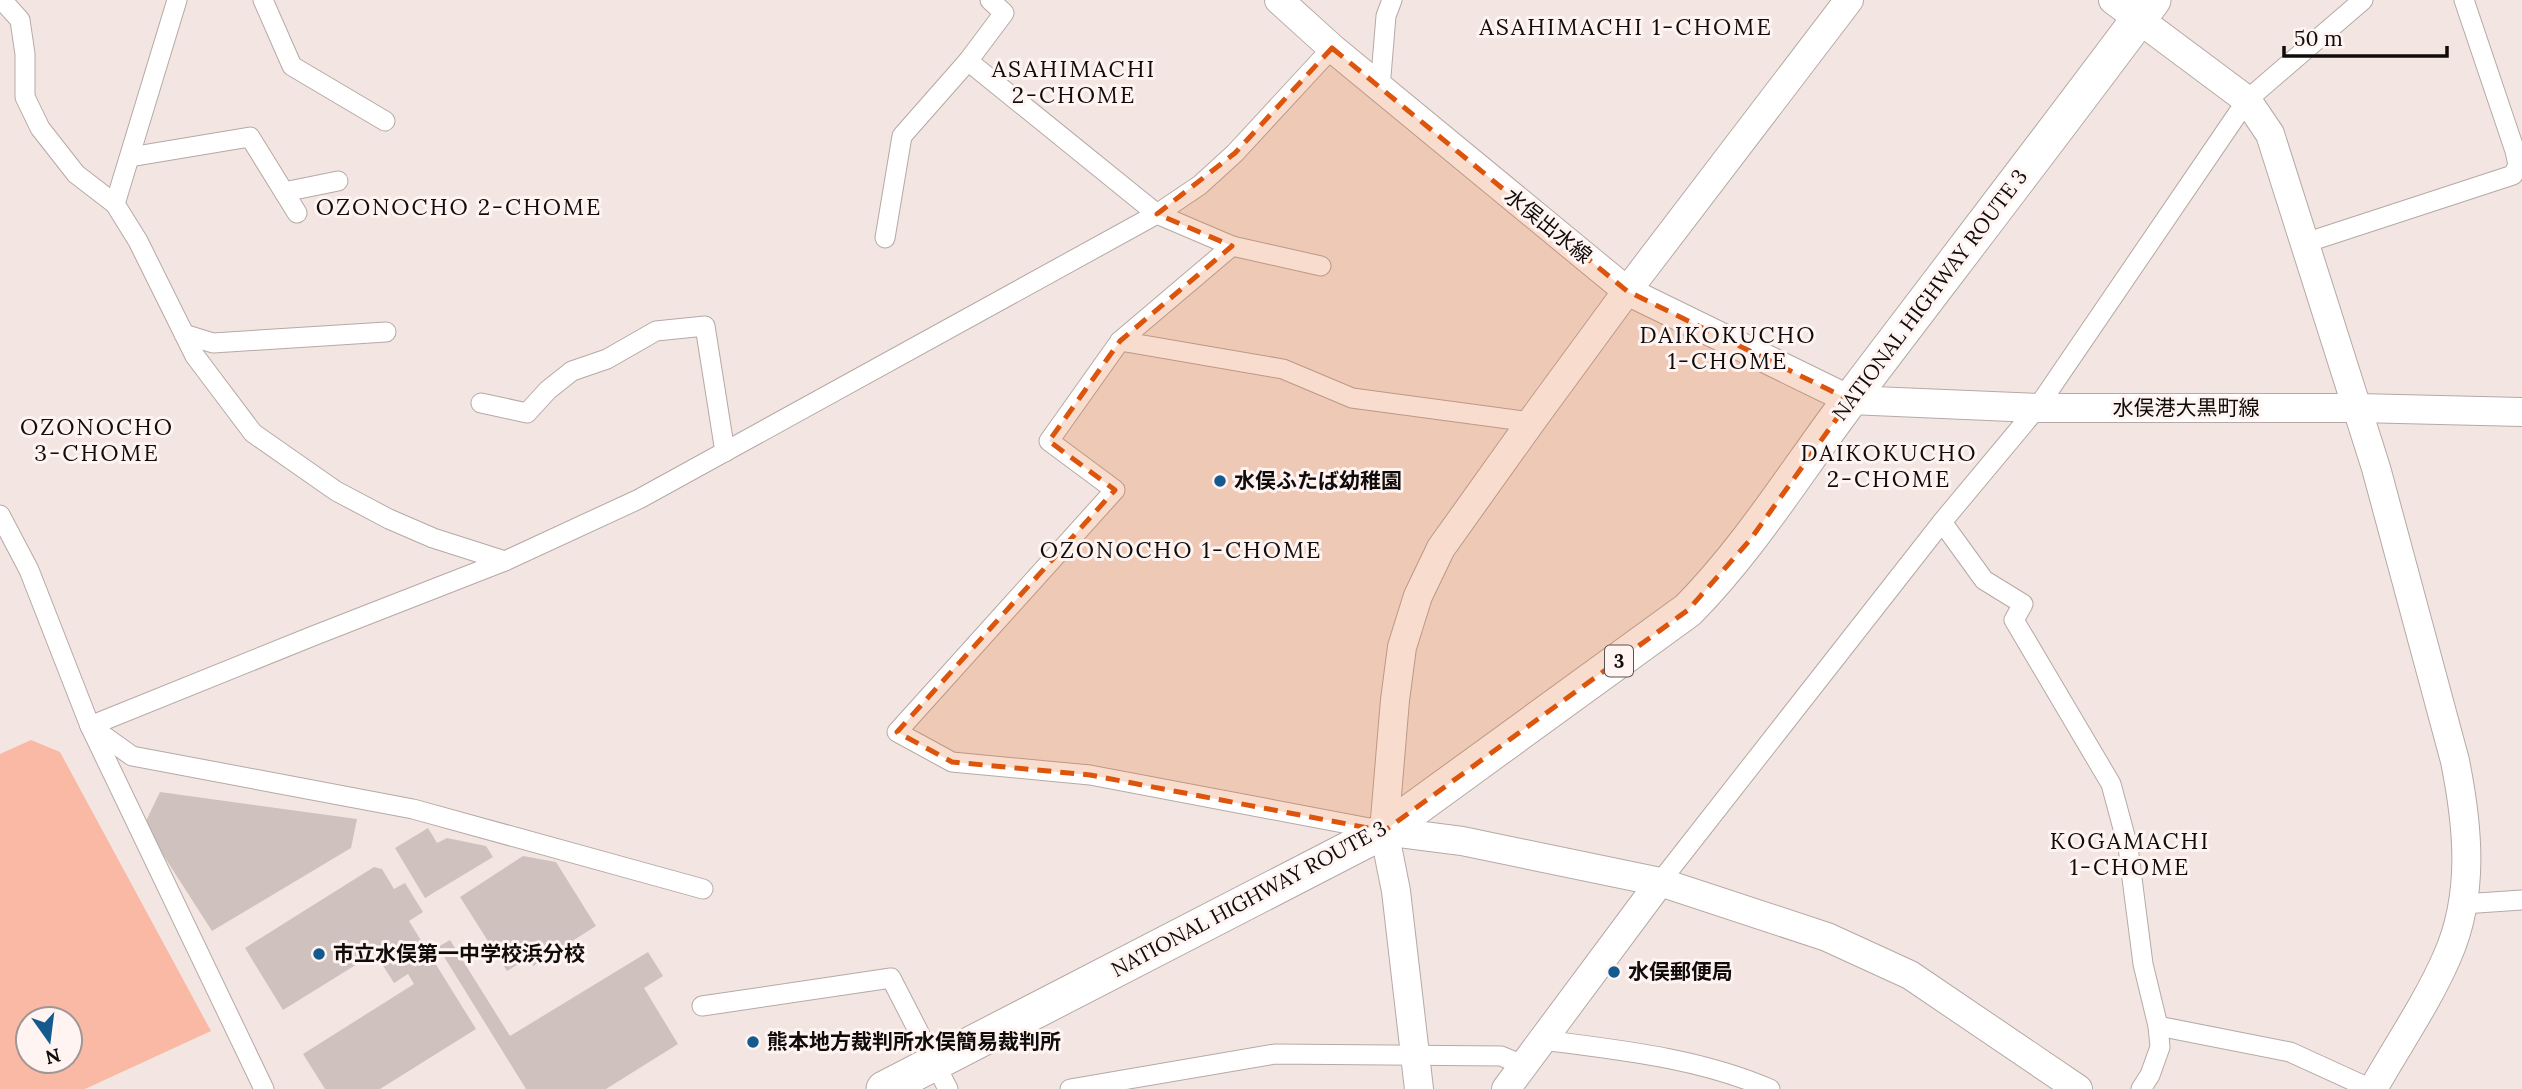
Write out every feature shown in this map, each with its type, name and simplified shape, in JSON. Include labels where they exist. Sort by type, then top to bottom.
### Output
[{"type":"highway","name":"NATIONAL HIGHWAY ROUTE 3","points":[[884,1089],[941,1075],[1384,831],[1688,610],[1721,576],[1750,540],[2135,7]]},
{"type":"street","points":[[116,204],[177,0]]},
{"type":"street","points":[[263,0],[292,66],[385,121]]},
{"type":"street","points":[[885,238],[902,136],[968,61],[1004,13],[990,0]]},
{"type":"street","name":"水俣出水線","points":[[1279,0],[1332,48],[1627,291],[1850,400]]},
{"type":"street","points":[[1380,88],[1385,16],[1392,0]]},
{"type":"street","points":[[1419,1089],[1396,891],[1384,831],[1402,647],[1418,596],[1441,548],[1531,422],[1627,291],[1849,0]]},
{"type":"street","points":[[1506,1089],[1660,882],[1942,522],[2037,408],[2247,100],[2363,0]]},
{"type":"street","points":[[2305,243],[2513,175],[2518,165],[2515,150],[2464,0]]},
{"type":"street","points":[[5,1],[20,20],[25,54],[24,97],[40,128],[76,174],[116,204],[138,242],[194,356],[253,433],[337,491],[389,519],[433,538],[505,561]]},
{"type":"street","points":[[2135,7],[2247,100],[2270,134],[2358,408],[2455,761],[2464,808],[2467,856],[2463,904],[2448,956],[2372,1089],[2290,1052],[2158,1026]]},
{"type":"street","points":[[90,726],[505,561],[639,499],[1157,214],[1200,185],[1235,153],[1332,48]]},
{"type":"street","points":[[968,61],[1157,214],[1232,246],[1321,266]]},
{"type":"street","points":[[130,157],[250,137],[297,213]]},
{"type":"street","points":[[284,192],[338,181]]},
{"type":"street","points":[[1232,246],[1120,341],[1049,441],[1115,490],[897,732],[952,762],[1090,775],[1384,831],[1462,841],[1660,882],[1827,937],[1910,975],[2078,1089]]},
{"type":"street","points":[[481,403],[527,413],[548,390],[572,371],[607,359],[656,331],[705,326],[724,452]]},
{"type":"street","points":[[184,334],[213,343],[386,332]]},
{"type":"street","points":[[1120,341],[1283,369],[1352,398],[1531,422]]},
{"type":"street","name":"水俣港大黒町線","points":[[1850,400],[2037,408],[2358,408],[2522,412]]},
{"type":"street","points":[[0,515],[29,570],[90,726],[264,1089]]},
{"type":"street","points":[[1942,522],[1984,580],[2023,604],[2014,620],[2111,785],[2128,846],[2143,964],[2158,1026],[2160,1047],[2150,1075],[2141,1089]]},
{"type":"street","points":[[90,726],[132,757],[413,808],[704,888]]},
{"type":"street","points":[[2463,904],[2522,900]]},
{"type":"street","points":[[702,1006],[891,978],[941,1075]]},
{"type":"street","points":[[1543,1040],[1629,1051],[1739,1076],[1770,1089]]},
{"type":"street","points":[[1070,1089],[1275,1054],[1502,1056],[1525,1066]]},
{"type":"highlighted area","points":[[1332,48],[1627,291],[1850,400],[1750,540],[1688,610],[1384,831],[1090,775],[952,762],[897,732],[1115,490],[1049,441],[1120,341],[1232,246],[1157,214],[1235,153]]},
{"type":"shaded area","points":[[31,740],[60,752],[211,1031],[85,1089],[0,1089],[0,754]]},
{"type":"building","points":[[160,792],[357,819],[351,848],[212,931],[144,825]]},
{"type":"building","points":[[428,828],[437,843],[447,838],[486,846],[493,857],[425,898],[395,848]]},
{"type":"building","points":[[523,856],[556,862],[596,926],[533,966],[528,958],[507,971],[460,897]]},
{"type":"building","points":[[374,867],[382,869],[394,889],[405,883],[423,912],[409,921],[476,1029],[380,1089],[325,1089],[303,1054],[414,984],[408,974],[394,983],[375,953],[283,1010],[245,948]]},
{"type":"building","points":[[450,940],[510,1036],[648,952],[663,976],[644,988],[678,1044],[606,1089],[526,1089],[438,947]]},
{"type":"place","name":"水俣ふたば幼稚園","points":[[1220,481]]},
{"type":"place","name":"市立水俣第一中学校浜分校","points":[[319,954]]},
{"type":"place","name":"水俣郵便局","points":[[1614,972]]},
{"type":"place","name":"熊本地方裁判所水俣簡易裁判所","points":[[753,1042]]},
{"type":"district","name":"ASAHIMACHI 1-CHOME","points":[[1626,27]]},
{"type":"district","name":"ASAHIMACHI 2-CHOME","points":[[1074,82]]},
{"type":"district","name":"OZONOCHO 2-CHOME","points":[[459,207]]},
{"type":"district","name":"DAIKOKUCHO 1-CHOME","points":[[1728,348]]},
{"type":"district","name":"OZONOCHO 3-CHOME","points":[[97,440]]},
{"type":"district","name":"DAIKOKUCHO 2-CHOME","points":[[1889,466]]},
{"type":"district","name":"OZONOCHO 1-CHOME","points":[[1181,550]]},
{"type":"district","name":"KOGAMACHI 1-CHOME","points":[[2130,854]]}]
